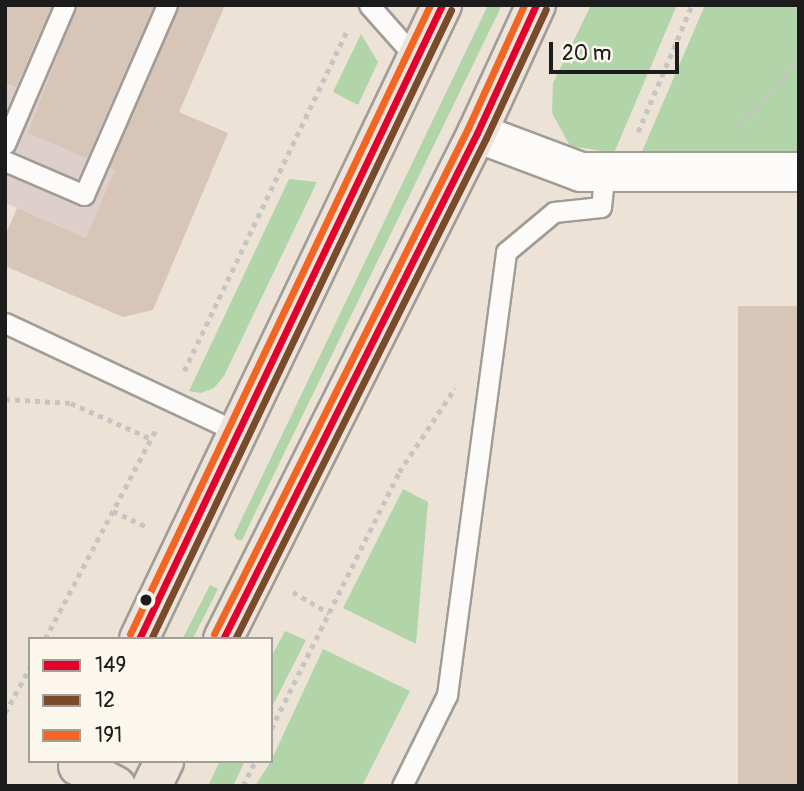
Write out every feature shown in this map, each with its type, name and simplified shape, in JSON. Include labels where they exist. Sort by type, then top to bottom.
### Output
[{"type":"main road","points":[[140,637],[443,5]]},
{"type":"main road","points":[[224,637],[477,133],[536,5]]},
{"type":"main road","points":[[152,786],[163,763]]},
{"type":"main road","points":[[75,771],[116,786]]},
{"type":"street","points":[[477,133],[581,172],[799,172]]},
{"type":"lane","points":[[5,144],[65,5]]},
{"type":"lane","points":[[5,161],[84,195],[167,5]]},
{"type":"lane","points":[[369,5],[417,59]]},
{"type":"lane","points":[[402,786],[447,695],[506,252],[554,212],[601,206],[613,172]]},
{"type":"lane","points":[[5,323],[238,432]]},
{"type":"path","points":[[613,172],[692,5]]},
{"type":"path","points":[[46,637],[152,439],[353,18]]},
{"type":"path","points":[[699,172],[799,61]]},
{"type":"path","points":[[273,725],[399,472],[458,382]]},
{"type":"path","points":[[5,399],[71,403],[152,439]]},
{"type":"path","points":[[290,591],[329,613]]},
{"type":"path","points":[[5,713],[28,671]]},
{"type":"path","points":[[243,786],[254,763]]},
{"type":"shaded area","points":[[5,5],[225,5],[119,252],[5,203]]},
{"type":"green space","points":[[488,5],[502,5],[242,540],[237,540],[234,535]]},
{"type":"green space","points":[[591,5],[677,5],[614,153],[570,146],[552,113],[553,83]]},
{"type":"green space","points":[[705,5],[799,5],[799,154],[641,154]]},
{"type":"green space","points":[[361,34],[378,62],[358,105],[333,92]]},
{"type":"green space","points":[[289,179],[317,182],[224,376],[214,388],[201,393],[189,391]]},
{"type":"green space","points":[[403,489],[428,502],[416,644],[343,608]]},
{"type":"green space","points":[[210,585],[218,589],[194,637],[184,637]]},
{"type":"green space","points":[[285,631],[306,640],[273,705],[273,653]]},
{"type":"green space","points":[[323,649],[410,691],[362,786],[255,786],[270,763],[273,763],[273,757]]},
{"type":"green space","points":[[219,763],[244,763],[233,786],[208,786]]},
{"type":"building","points":[[5,5],[52,5],[16,87],[5,83]]},
{"type":"building","points":[[77,5],[154,5],[87,158],[28,133]]},
{"type":"building","points":[[179,5],[225,5],[179,112],[228,133],[153,310],[123,317],[5,266],[5,236],[17,208],[86,238],[115,170],[109,167]]},
{"type":"building","points":[[738,306],[799,306],[799,786],[738,786]]},
{"type":"transit line","name":"191","points":[[130,634],[430,5]]},
{"type":"transit line","name":"149","points":[[140,637],[442,5]]},
{"type":"transit line","name":"191","points":[[214,634],[468,128],[524,5]]},
{"type":"transit line","name":"149","points":[[224,637],[477,133],[536,5]]},
{"type":"transit line","name":"12","points":[[236,637],[486,138],[546,9]]},
{"type":"transit line","name":"12","points":[[152,637],[451,10]]}]
